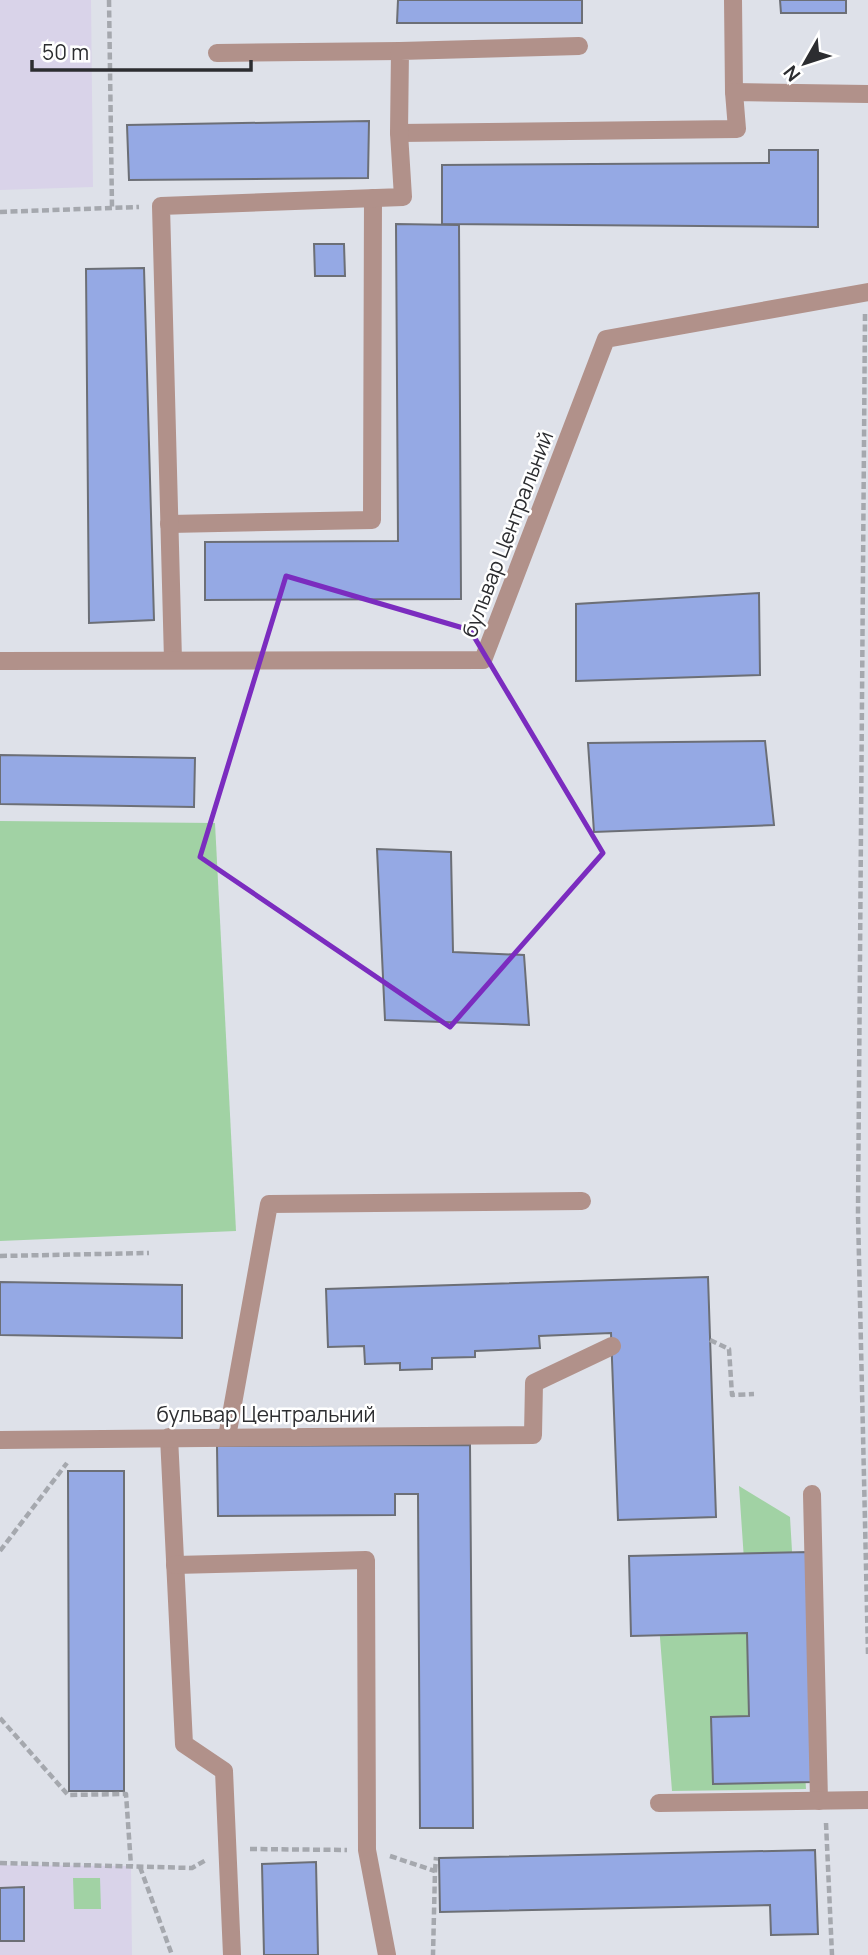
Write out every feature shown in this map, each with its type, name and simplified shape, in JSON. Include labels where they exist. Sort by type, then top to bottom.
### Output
[{"type":"street","points":[[400,132],[737,129],[733,0]]},
{"type":"street","points":[[217,52],[579,46]]},
{"type":"street","points":[[173,660],[160,206],[403,197],[400,51]]},
{"type":"street","points":[[734,92],[868,94]]},
{"type":"street","points":[[169,524],[372,520],[373,198]]},
{"type":"street","name":"бульвар Центральний","points":[[0,661],[483,660],[606,338],[867,292]]},
{"type":"street","points":[[228,1437],[269,1204],[582,1201]]},
{"type":"street","name":"бульвар Центральний","points":[[0,1440],[533,1435],[534,1383],[612,1346]]},
{"type":"street","points":[[169,1437],[184,1744],[224,1771],[232,1955]]},
{"type":"street","points":[[811,1494],[822,1801]]},
{"type":"street","points":[[175,1565],[366,1560],[358,1850],[387,1955]]},
{"type":"street","points":[[659,1803],[868,1800]]},
{"type":"path","points":[[109,0],[112,207]]},
{"type":"path","points":[[0,212],[160,206]]},
{"type":"path","points":[[867,292],[859,1214],[868,1654]]},
{"type":"path","points":[[0,1256],[149,1253]]},
{"type":"path","points":[[710,1340],[729,1349],[732,1395],[754,1394]]},
{"type":"path","points":[[0,1551],[85,1438]]},
{"type":"path","points":[[0,1718],[68,1795],[126,1794],[131,1866]]},
{"type":"path","points":[[822,1801],[832,1955]]},
{"type":"path","points":[[0,1863],[192,1868],[228,1849],[358,1850],[402,1858],[435,1871]]},
{"type":"path","points":[[433,1955],[436,1857]]},
{"type":"path","points":[[140,1866],[172,1955]]},
{"type":"highlighted area","points":[[286,576],[470,630],[603,853],[450,1027],[200,857]]},
{"type":"shaded area","points":[[0,0],[91,0],[93,187],[0,190]]},
{"type":"shaded area","points":[[0,1865],[131,1866],[132,1955],[0,1955]]},
{"type":"green space","points":[[0,821],[215,823],[236,1231],[0,1241]]},
{"type":"green space","points":[[739,1486],[790,1517],[806,1789],[672,1791],[659,1625],[748,1619]]},
{"type":"green space","points":[[73,1878],[100,1878],[101,1909],[74,1909]]},
{"type":"building","points":[[398,0],[582,0],[582,23],[397,23]]},
{"type":"building","points":[[780,0],[846,0],[846,13],[781,13]]},
{"type":"building","points":[[369,121],[368,178],[129,180],[127,125]]},
{"type":"building","points":[[769,150],[818,150],[818,227],[442,224],[442,165],[769,163]]},
{"type":"building","points":[[396,224],[459,225],[461,599],[205,600],[205,542],[398,541]]},
{"type":"building","points":[[314,244],[344,244],[345,276],[315,276]]},
{"type":"building","points":[[144,268],[154,620],[89,623],[86,269]]},
{"type":"building","points":[[759,593],[760,675],[576,681],[576,604]]},
{"type":"building","points":[[765,741],[774,825],[594,832],[588,743]]},
{"type":"building","points":[[0,755],[195,758],[194,807],[0,804]]},
{"type":"building","points":[[377,849],[451,852],[453,952],[524,955],[529,1025],[385,1020]]},
{"type":"building","points":[[708,1277],[716,1517],[618,1520],[611,1333],[539,1336],[540,1348],[475,1351],[475,1357],[432,1358],[432,1369],[400,1370],[400,1363],[365,1364],[364,1346],[328,1347],[326,1289]]},
{"type":"building","points":[[0,1282],[182,1285],[182,1338],[0,1335]]},
{"type":"building","points":[[470,1445],[473,1828],[420,1828],[418,1494],[395,1494],[395,1515],[218,1516],[217,1446]]},
{"type":"building","points":[[68,1471],[124,1471],[124,1791],[69,1791]]},
{"type":"building","points":[[808,1552],[813,1782],[713,1784],[711,1717],[749,1716],[747,1633],[631,1636],[629,1556]]},
{"type":"building","points":[[815,1850],[818,1934],[771,1935],[770,1905],[440,1912],[439,1858]]},
{"type":"building","points":[[316,1862],[318,1955],[264,1955],[262,1864]]},
{"type":"building","points":[[24,1887],[24,1941],[0,1941],[0,1888]]}]
